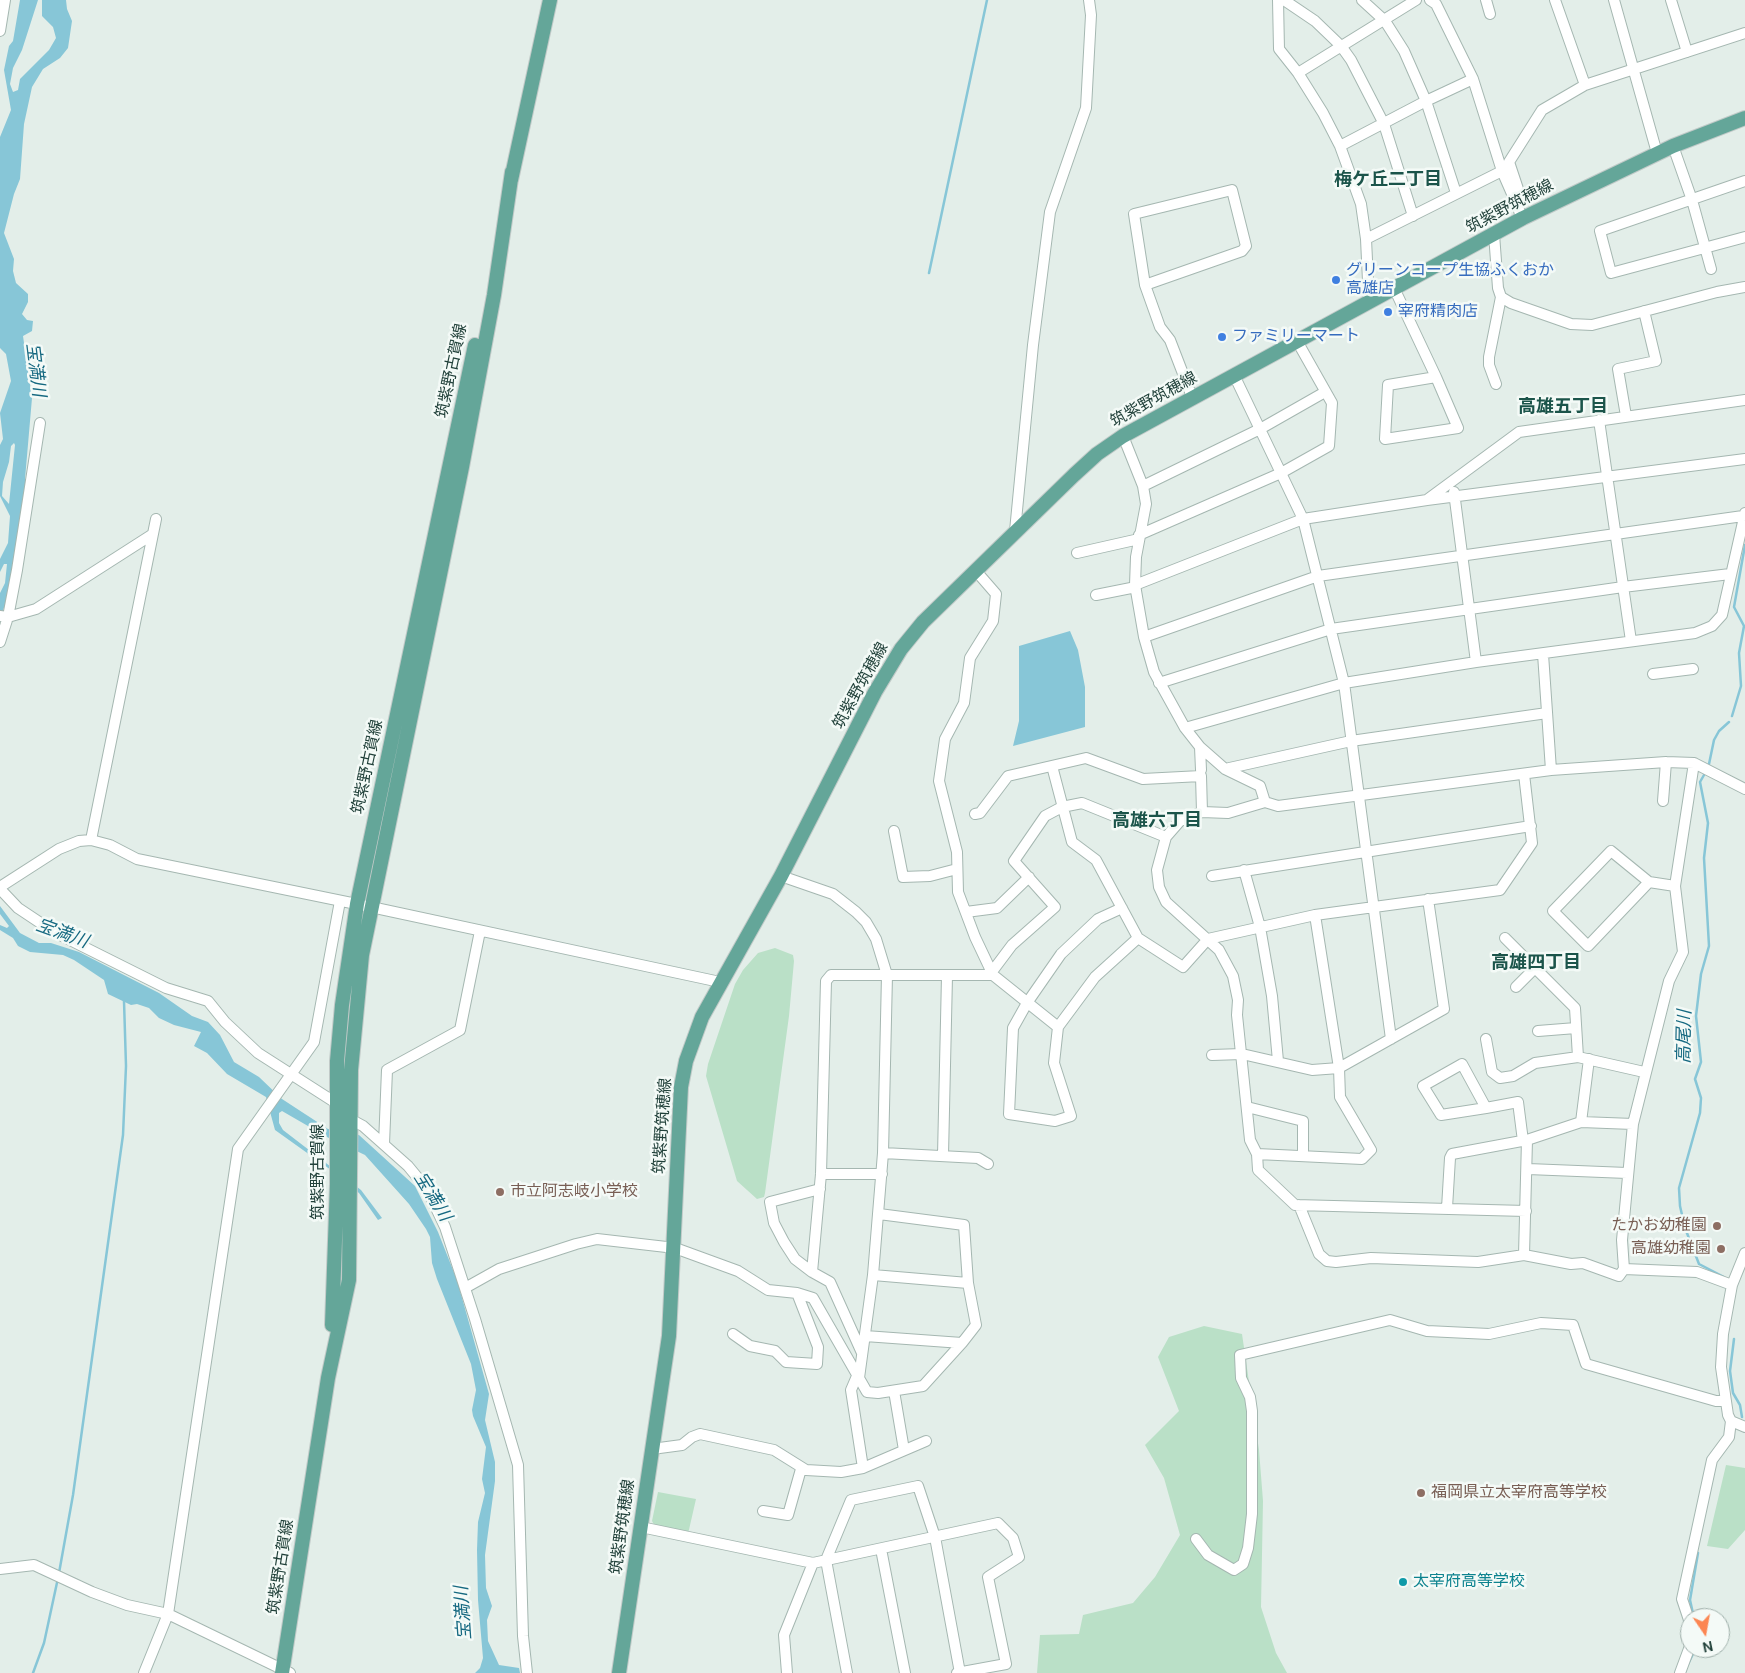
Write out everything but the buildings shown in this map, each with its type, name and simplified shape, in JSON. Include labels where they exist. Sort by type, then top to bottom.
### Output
[{"type":"main road","name":"筑紫野古賀線","points":[[285,1672],[328,1378],[349,1280],[349,1192],[346,1123],[336,1103],[342,1005],[357,904],[550,0]]},
{"type":"main road","name":"筑紫野筑穂線","points":[[619,1673],[669,1336],[681,1087],[686,1061],[702,1017],[720,982],[782,876],[887,670],[923,622],[1015,531],[1097,454],[1123,436],[1494,234],[1521,215],[1673,146],[1745,118]]},
{"type":"main road","name":"筑紫野古賀線","points":[[328,1378],[335,1278],[337,1184],[346,1123],[362,956],[461,476],[494,295],[512,172]]},
{"type":"street","points":[[0,30],[5,0]]},
{"type":"street","points":[[1015,531],[1033,345],[1050,212],[1086,108],[1091,15],[1089,0]]},
{"type":"street","points":[[1278,0],[1279,49],[1298,73],[1323,113],[1340,146],[1361,204],[1366,239],[1369,302]]},
{"type":"street","points":[[1284,0],[1315,21],[1341,46],[1352,60],[1384,124],[1413,216]]},
{"type":"street","points":[[1362,0],[1385,21],[1404,51],[1426,101],[1456,193]]},
{"type":"street","points":[[1298,73],[1385,21],[1416,0]]},
{"type":"street","points":[[1430,0],[1436,4],[1473,79],[1502,171],[1521,215]]},
{"type":"street","points":[[1486,0],[1490,14]]},
{"type":"street","points":[[1555,0],[1585,85]]},
{"type":"street","points":[[1614,0],[1657,153]]},
{"type":"street","points":[[1672,0],[1686,52]]},
{"type":"street","points":[[1521,215],[1518,189],[1509,162],[1542,110],[1585,85],[1745,33]]},
{"type":"street","points":[[1340,146],[1473,79]]},
{"type":"street","points":[[1673,146],[1692,200],[1711,269]]},
{"type":"street","points":[[1366,239],[1502,171]]},
{"type":"street","points":[[1745,181],[1600,231],[1611,273],[1704,246],[1745,237]]},
{"type":"street","points":[[1146,285],[1242,250],[1246,246],[1232,190],[1134,214],[1146,285],[1160,327],[1170,340],[1192,397]]},
{"type":"street","points":[[1494,234],[1498,288],[1501,297],[1489,357],[1496,384]]},
{"type":"street","points":[[1501,297],[1512,303],[1571,324],[1592,325],[1745,287]]},
{"type":"street","points":[[1394,288],[1436,377],[1458,428],[1386,439],[1388,385],[1436,377]]},
{"type":"street","points":[[1626,416],[1618,369],[1656,361],[1644,311]]},
{"type":"street","points":[[1077,553],[1139,537],[1281,473],[1329,446],[1332,403],[1297,341]]},
{"type":"street","points":[[1234,376],[1303,519],[1332,629],[1344,683],[1391,1039]]},
{"type":"street","points":[[1143,486],[1260,429],[1325,392]]},
{"type":"street","points":[[1427,500],[1519,432],[1745,400]]},
{"type":"street","points":[[1599,420],[1631,641]]},
{"type":"street","points":[[0,642],[40,423]]},
{"type":"street","points":[[1123,436],[1143,486],[1146,509],[1139,537],[1135,586],[1144,637],[1159,683],[1185,728],[1200,747],[1225,770],[1260,786],[1266,802]]},
{"type":"street","points":[[1096,595],[1135,586],[1303,519],[1427,500],[1745,459]]},
{"type":"street","points":[[1452,481],[1471,610],[1476,662]]},
{"type":"street","points":[[1144,637],[1318,576],[1744,514],[1722,615],[1712,626],[1695,633],[1476,662],[1344,683],[1185,728]]},
{"type":"street","points":[[92,840],[156,519]]},
{"type":"street","points":[[4,616],[36,609],[153,534]]},
{"type":"street","points":[[976,571],[996,594],[993,621],[970,658],[964,703],[945,739],[939,781],[957,852],[958,892],[975,937],[992,974],[1058,1028]]},
{"type":"street","points":[[1159,683],[1332,629],[1623,587],[1730,574]]},
{"type":"street","points":[[1543,654],[1551,770]]},
{"type":"street","points":[[1653,674],[1693,669]]},
{"type":"street","points":[[1225,770],[1352,742],[1547,713]]},
{"type":"street","points":[[1200,747],[1201,770]]},
{"type":"street","points":[[975,814],[980,813],[1008,776],[1086,758],[1143,779],[1201,776],[1202,812]]},
{"type":"street","points":[[1663,801],[1666,762]]},
{"type":"street","points":[[1526,1211],[1295,1205],[1258,1170],[1257,1154],[1250,1140],[1237,1015],[1238,1000],[1233,976],[1222,954],[1166,902],[1159,887],[1158,863],[1166,837],[1180,821],[1202,812],[1228,812],[1266,802],[1278,806],[1551,770],[1666,762],[1694,763],[1745,789]]},
{"type":"street","points":[[1299,1205],[1318,1254],[1327,1261],[1336,1262],[1371,1258],[1478,1262],[1524,1255],[1571,1264],[1583,1263],[1620,1276],[1624,1269],[1622,1240],[1633,1124],[1644,1072],[1669,981],[1683,952],[1674,886],[1694,763]]},
{"type":"street","points":[[1052,766],[1072,842],[1096,860],[1138,938],[1183,967],[1208,939],[1315,915],[1500,890],[1532,843],[1524,774]]},
{"type":"street","points":[[992,974],[1012,945],[1055,907],[1014,861],[1045,816],[1062,807],[1082,803],[1166,837]]},
{"type":"street","points":[[1212,876],[1531,826]]},
{"type":"street","points":[[894,831],[903,877],[930,876],[957,870]]},
{"type":"street","points":[[336,1103],[289,1076],[258,1053],[225,1022],[208,1002],[166,988],[54,932],[18,908],[0,888],[59,849],[79,841],[92,840],[110,845],[136,859],[357,904],[720,982]]},
{"type":"street","points":[[1649,882],[1588,946],[1553,911],[1611,851],[1649,882],[1674,886]]},
{"type":"street","points":[[1244,870],[1260,927],[1272,996],[1278,1061]]},
{"type":"street","points":[[782,876],[833,894],[856,912],[866,922],[876,938],[887,974],[883,1154],[879,1214],[863,1354],[858,1377],[851,1390],[863,1468]]},
{"type":"street","points":[[966,912],[997,908],[1029,877]]},
{"type":"street","points":[[1212,1056],[1242,1054],[1312,1070],[1339,1068],[1444,1009],[1428,899]]},
{"type":"street","points":[[144,1673],[168,1614],[238,1149],[314,1042],[340,902]]},
{"type":"street","points":[[1122,908],[1098,919],[1061,954],[1027,1003],[1013,1028],[1009,1114],[1055,1121],[1071,1116],[1054,1063],[1058,1028],[1095,977],[1138,938]]},
{"type":"street","points":[[1257,1154],[1362,1159],[1371,1150],[1340,1097],[1339,1068],[1315,915]]},
{"type":"street","points":[[384,1144],[387,1070],[460,1030],[480,931]]},
{"type":"street","points":[[1506,938],[1534,969],[1575,1008],[1578,1057]]},
{"type":"street","points":[[1516,988],[1534,969]]},
{"type":"street","points":[[812,1272],[821,1174],[826,981],[831,975],[947,976],[992,974]]},
{"type":"street","points":[[944,1155],[947,976]]},
{"type":"street","points":[[1538,1031],[1576,1028]]},
{"type":"street","points":[[1486,1039],[1492,1072],[1500,1078],[1513,1076],[1535,1063],[1578,1057],[1644,1072]]},
{"type":"street","points":[[1580,1122],[1589,1059]]},
{"type":"street","points":[[1486,1108],[1462,1064],[1424,1086],[1441,1115],[1486,1108],[1518,1102],[1528,1169],[1524,1255]]},
{"type":"street","points":[[1247,1107],[1303,1121],[1302,1156]]},
{"type":"street","points":[[1447,1208],[1450,1158],[1452,1154],[1525,1141],[1580,1122],[1633,1124]]},
{"type":"street","points":[[346,1123],[363,1126],[408,1166],[427,1190],[445,1227],[518,1465],[523,1636],[527,1673]]},
{"type":"street","points":[[883,1154],[944,1155],[978,1158],[988,1164]]},
{"type":"street","points":[[1528,1169],[1627,1172]]},
{"type":"street","points":[[821,1174],[882,1174]]},
{"type":"street","points":[[820,1189],[770,1202],[774,1223],[795,1259],[812,1272],[830,1282],[863,1354]]},
{"type":"street","points":[[465,1288],[498,1269],[597,1239],[674,1248],[738,1271],[768,1290],[797,1293],[814,1298],[867,1392],[872,1393],[927,1384],[976,1325],[968,1283],[964,1226],[879,1214]]},
{"type":"street","points":[[1683,1608],[1684,1590],[1712,1460],[1729,1437],[1731,1421],[1724,1400],[1721,1367],[1723,1334],[1732,1286],[1745,1254]]},
{"type":"street","points":[[1624,1269],[1697,1272],[1732,1286]]},
{"type":"street","points":[[873,1275],[968,1283]]},
{"type":"street","points":[[734,1334],[750,1346],[775,1351],[786,1362],[817,1364],[818,1347],[797,1293]]},
{"type":"street","points":[[1196,1540],[1208,1555],[1234,1570],[1243,1564],[1248,1548],[1252,1514],[1252,1411],[1250,1397],[1241,1378],[1240,1355],[1390,1320],[1427,1331],[1490,1334],[1541,1323],[1573,1325],[1586,1364],[1716,1401],[1724,1400]]},
{"type":"street","points":[[865,1336],[962,1343]]},
{"type":"street","points":[[894,1390],[904,1450]]},
{"type":"street","points":[[1731,1421],[1745,1427]]},
{"type":"street","points":[[652,1449],[682,1445],[692,1437],[700,1434],[774,1450],[801,1469],[841,1472],[863,1468],[926,1441]]},
{"type":"street","points":[[763,1511],[788,1515],[801,1469]]},
{"type":"street","points":[[641,1527],[813,1563],[826,1560],[881,1549],[935,1537],[998,1523],[1013,1538],[1020,1557],[988,1577],[1006,1664],[959,1673],[935,1537],[918,1486],[851,1500],[826,1560],[848,1673]]},
{"type":"street","points":[[881,1549],[905,1673]]},
{"type":"street","points":[[786,1673],[784,1635],[813,1563]]},
{"type":"street","points":[[0,1569],[34,1565],[127,1605],[168,1614],[285,1672]]},
{"type":"street","points":[[1680,1673],[1686,1658]]},
{"type":"green space","points":[[775,948],[793,955],[794,961],[789,1016],[765,1193],[764,1197],[757,1199],[737,1181],[706,1076],[708,1064],[735,984],[743,970],[758,953]]},
{"type":"green space","points":[[1204,1326],[1242,1334],[1259,1450],[1263,1501],[1261,1607],[1276,1653],[1287,1673],[1037,1673],[1040,1635],[1079,1634],[1083,1615],[1133,1603],[1155,1577],[1180,1535],[1164,1478],[1145,1445],[1179,1411],[1158,1357],[1169,1337]]},
{"type":"green space","points":[[1726,1465],[1745,1468],[1745,1530],[1728,1549],[1707,1546]]},
{"type":"green space","points":[[658,1492],[696,1499],[688,1534],[656,1528],[652,1521]]},
{"type":"water","points":[[20,0],[38,0],[22,50],[13,68],[10,84],[13,92],[18,90],[20,79],[49,50],[56,38],[53,27],[42,16],[42,0],[66,0],[67,9],[72,21],[68,48],[60,58],[43,69],[32,87],[24,124],[20,179],[4,233],[14,259],[13,271],[16,283],[28,294],[28,302],[22,314],[27,320],[33,321],[32,331],[23,336],[32,398],[25,479],[29,480],[6,603],[0,617],[0,593],[5,583],[7,564],[4,564],[0,572],[0,559],[8,543],[10,516],[0,496],[0,445],[3,439],[0,413],[11,381],[6,354],[0,348],[0,137],[11,110],[4,70],[9,46],[13,41]],"holes":[[[14,443],[9,504],[2,496],[3,482],[9,462],[11,446]]]},
{"type":"water","points":[[1070,631],[1078,650],[1085,687],[1085,727],[1013,746],[1019,721],[1019,646]]},
{"type":"water","points":[[0,906],[20,933],[39,943],[51,943],[79,952],[159,993],[192,1016],[208,1022],[220,1035],[234,1062],[259,1077],[282,1099],[328,1129],[359,1135],[415,1186],[438,1232],[457,1280],[489,1394],[485,1420],[495,1462],[495,1481],[485,1555],[486,1588],[492,1606],[487,1620],[488,1641],[499,1665],[519,1668],[520,1673],[475,1673],[480,1668],[483,1658],[478,1600],[477,1550],[478,1522],[485,1493],[482,1479],[486,1447],[473,1416],[472,1410],[476,1390],[471,1364],[437,1279],[432,1263],[430,1237],[426,1229],[409,1204],[365,1155],[327,1137],[282,1111],[279,1113],[279,1123],[283,1130],[361,1190],[382,1218],[378,1220],[359,1193],[331,1170],[275,1130],[266,1097],[227,1074],[207,1053],[194,1046],[201,1032],[174,1025],[159,1018],[149,1008],[137,1004],[131,1005],[108,994],[104,980],[74,960],[63,955],[30,952],[18,946],[13,938],[0,930],[0,925],[7,928],[9,926],[0,914]]},
{"type":"waterway","points":[[929,273],[987,0]]},
{"type":"waterway","name":"高尾川","points":[[1732,716],[1741,686],[1739,653],[1744,626],[1734,607],[1745,545]]},
{"type":"waterway","name":"高尾川","points":[[1709,764],[1714,740],[1719,731],[1729,722]]},
{"type":"waterway","name":"高尾川","points":[[1704,775],[1700,782],[1708,823],[1704,858],[1709,946],[1701,974],[1696,1016],[1701,1062],[1695,1079],[1701,1098],[1700,1113],[1679,1188],[1680,1206],[1685,1228],[1699,1264],[1724,1277]]},
{"type":"waterway","points":[[59,1573],[73,1495],[123,1135],[126,1066],[124,1001]]},
{"type":"waterway","points":[[1734,1339],[1730,1371],[1733,1393],[1740,1405],[1742,1417]]},
{"type":"waterway","points":[[1692,1608],[1690,1600],[1698,1553]]},
{"type":"waterway","points":[[33,1673],[44,1643],[58,1578]]},
{"type":"waterway","points":[[1688,1664],[1691,1658]]},
{"type":"place","name":"グリーンコープ生協ふくおか 高雄店","points":[[1336,280]]},
{"type":"place","name":"宰府精肉店","points":[[1388,312]]},
{"type":"place","name":"ファミリーマート","points":[[1222,337]]},
{"type":"place","name":"市立阿志岐小学校","points":[[500,1192]]},
{"type":"place","name":"たかお幼稚園","points":[[1717,1226]]},
{"type":"place","name":"高雄幼稚園","points":[[1721,1249]]},
{"type":"place","name":"福岡県立太宰府高等学校","points":[[1421,1493]]},
{"type":"place","name":"太宰府高等学校","points":[[1403,1582]]},
{"type":"district","name":"梅ケ丘二丁目","points":[[1388,180]]},
{"type":"district","name":"高雄五丁目","points":[[1563,407]]},
{"type":"district","name":"高雄六丁目","points":[[1157,821]]},
{"type":"district","name":"高雄四丁目","points":[[1536,963]]},
{"type":"water label","name":"宝満川","points":[[35,370]]},
{"type":"water label","name":"宝満川","points":[[62,934]]},
{"type":"water label","name":"宝満川","points":[[432,1197]]},
{"type":"water label","name":"宝満川","points":[[464,1613]]}]
